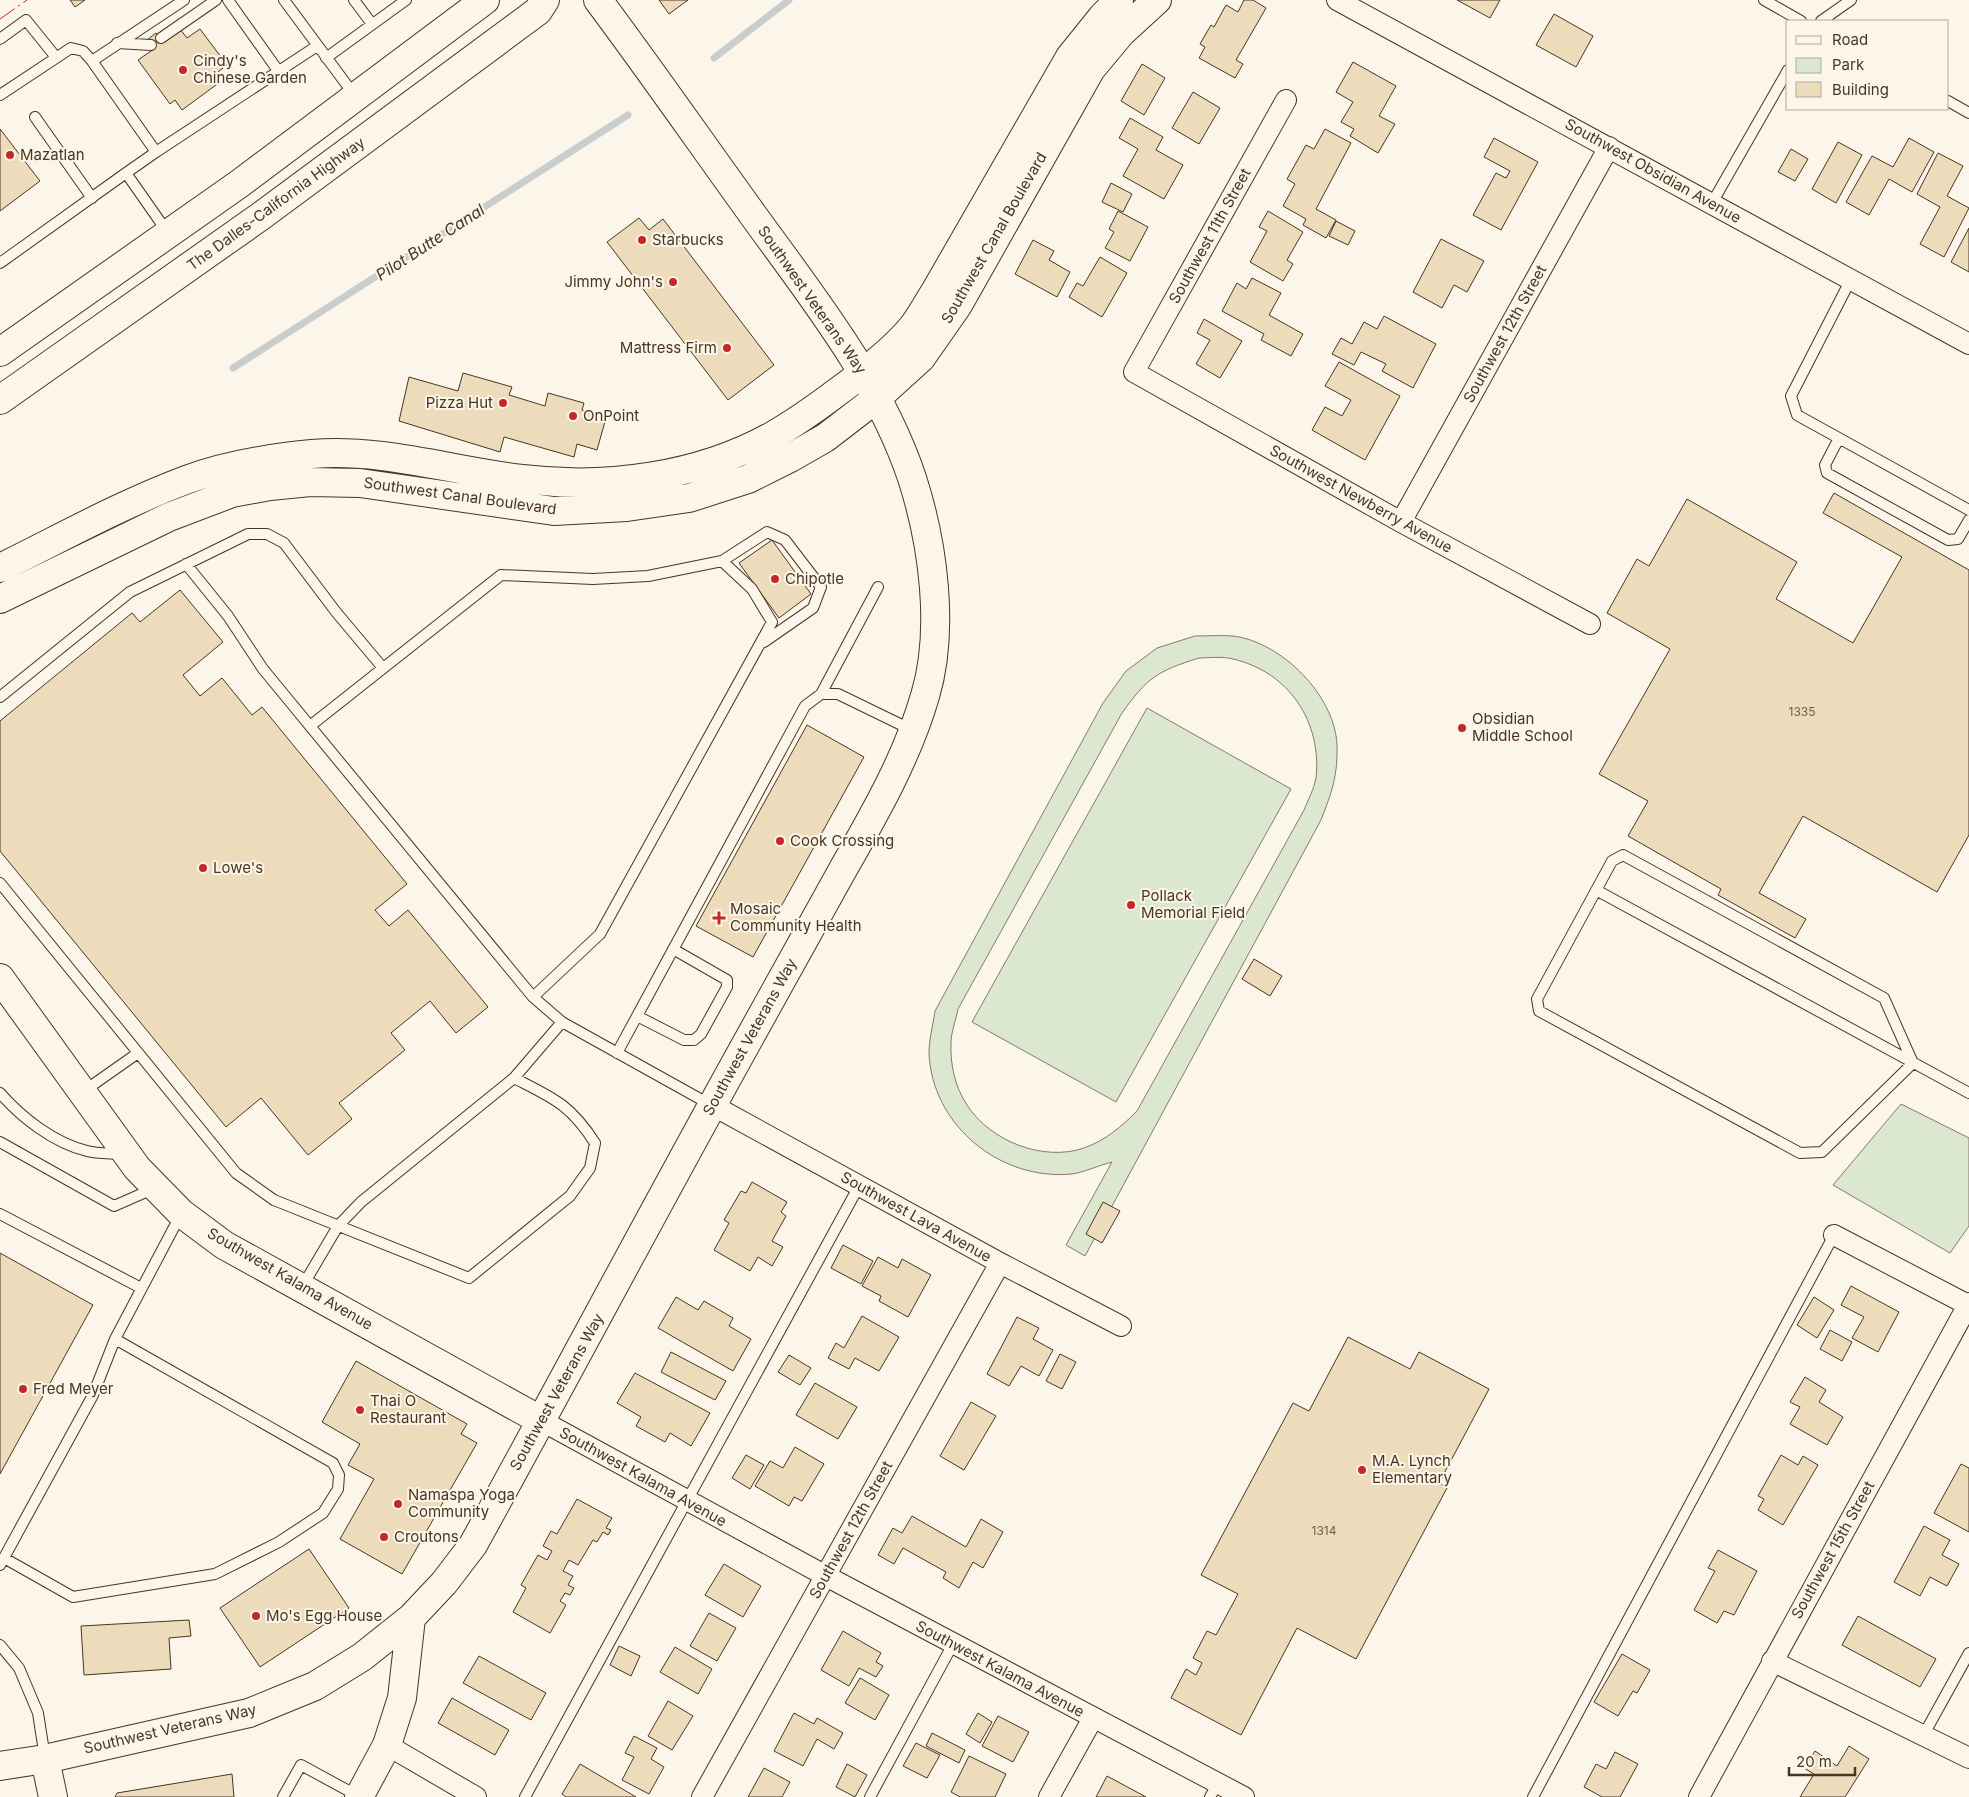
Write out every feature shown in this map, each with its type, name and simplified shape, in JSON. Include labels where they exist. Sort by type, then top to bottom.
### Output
[{"type":"main road","points":[[0,352],[239,184],[485,0]]},
{"type":"main road","name":"The Dalles-California Highway","points":[[0,400],[261,216],[538,11],[546,0]]},
{"type":"main road","name":"Southwest Veterans Way","points":[[0,1766],[45,1758],[249,1713],[315,1686],[362,1657],[411,1618],[444,1583],[473,1546],[712,1105],[876,811],[913,730],[926,693],[935,639],[933,579],[922,515],[912,479],[898,441],[877,398],[838,331],[598,0]]},
{"type":"main road","name":"Southwest Canal Boulevard","points":[[0,568],[187,479],[253,462],[340,453],[404,460],[524,480],[620,482],[670,473],[732,455],[772,436],[809,413],[863,373],[914,325],[1070,57],[1102,16],[1119,0]]},
{"type":"main road","name":"Southwest Canal Boulevard","points":[[0,599],[169,517],[232,493],[270,486],[310,482],[360,483],[554,510],[626,507],[688,498],[748,478],[790,458],[825,438],[877,398],[921,358],[958,305],[1091,69],[1122,33],[1157,0]]},
{"type":"main road","name":"Southwest Kalama Avenue","points":[[0,978],[127,1154],[181,1213],[224,1245],[542,1421]]},
{"type":"main road","points":[[359,1797],[387,1745],[402,1698],[411,1618]]},
{"type":"main road","points":[[45,1758],[53,1797]]},
{"type":"street","name":"Southwest Obsidian Avenue","points":[[1337,0],[1969,344]]},
{"type":"street","name":"Southwest 11th Street","points":[[1134,372],[1286,100]]},
{"type":"street","name":"Southwest 12th Street","points":[[1401,522],[1609,147]]},
{"type":"street","name":"Southwest Newberry Avenue","points":[[1134,372],[1401,522],[1590,624]]},
{"type":"street","name":"Southwest Lava Avenue","points":[[712,1105],[1000,1263],[1121,1326]]},
{"type":"street","points":[[1834,1235],[1968,1304]]},
{"type":"street","name":"Southwest 12th Street","points":[[702,1797],[1000,1263]]},
{"type":"street","name":"Southwest 15th Street","points":[[1699,1797],[1968,1304]]},
{"type":"street","name":"Southwest Kalama Avenue","points":[[542,1421],[686,1501],[1093,1718],[1214,1790],[1244,1797]]},
{"type":"street","points":[[1772,1661],[1969,1758]]},
{"type":"street","points":[[1049,1797],[1093,1718]]},
{"type":"street","points":[[387,1745],[476,1797]]},
{"type":"lane","points":[[92,61],[184,0]]},
{"type":"lane","points":[[160,38],[216,0]]},
{"type":"lane","points":[[228,0],[279,72]]},
{"type":"lane","points":[[284,0],[355,96]]},
{"type":"lane","points":[[354,0],[372,24]]},
{"type":"lane","points":[[326,58],[406,0]]},
{"type":"lane","points":[[1764,0],[1799,20]]},
{"type":"lane","points":[[1822,20],[1851,0]]},
{"type":"lane","points":[[0,39],[26,20],[55,56]]},
{"type":"lane","points":[[117,43],[151,45]]},
{"type":"lane","points":[[0,263],[156,152],[317,46]]},
{"type":"lane","points":[[0,95],[55,56],[71,48],[83,51],[156,152]]},
{"type":"lane","points":[[1712,203],[1786,74]]},
{"type":"lane","points":[[1949,102],[1969,112]]},
{"type":"lane","points":[[35,117],[92,198]]},
{"type":"lane","points":[[126,173],[169,234]]},
{"type":"lane","points":[[1851,279],[1791,396],[1797,415],[1969,510]]},
{"type":"lane","points":[[1839,438],[1825,465],[1828,473],[1948,540],[1958,539],[1969,520]]},
{"type":"lane","points":[[310,726],[501,575],[593,579],[648,576],[722,561],[767,532],[785,540],[821,587],[813,608],[761,644]]},
{"type":"lane","points":[[0,697],[130,592],[248,534],[267,534],[284,543],[336,612],[383,668]]},
{"type":"lane","points":[[533,997],[600,934],[772,622],[752,588],[722,561]]},
{"type":"lane","points":[[186,564],[228,616],[263,669],[533,997],[562,1022],[712,1105]]},
{"type":"lane","points":[[617,1052],[805,706],[821,694],[878,587]]},
{"type":"lane","points":[[821,694],[838,694],[913,730]]},
{"type":"lane","points":[[1623,855],[1884,998],[1913,1063],[1822,1152],[1800,1153],[1547,1016],[1539,1011],[1537,1000],[1612,861],[1623,855]]},
{"type":"lane","points":[[0,883],[236,1173],[274,1200],[469,1278],[570,1196],[590,1168],[595,1143],[582,1121],[563,1104],[514,1078]]},
{"type":"lane","points":[[1596,890],[1969,1093]]},
{"type":"lane","points":[[637,1016],[684,1040],[694,1040],[701,1034],[727,987],[727,980],[717,973],[673,950]]},
{"type":"lane","points":[[301,1288],[338,1226],[361,1202],[514,1078],[562,1022]]},
{"type":"lane","points":[[82,1093],[138,1053]]},
{"type":"lane","points":[[0,1093],[15,1110],[62,1141],[87,1151],[127,1154]]},
{"type":"lane","points":[[0,1142],[114,1206],[156,1187]]},
{"type":"lane","points":[[525,1797],[859,1186]]},
{"type":"lane","points":[[115,1339],[333,1463],[339,1475],[338,1489],[323,1512],[279,1542],[214,1574],[73,1597],[2,1562],[93,1396],[115,1339],[181,1213]]},
{"type":"lane","points":[[0,1214],[141,1288]]},
{"type":"lane","points":[[1533,1797],[1834,1235]]},
{"type":"lane","points":[[870,1797],[954,1644]]},
{"type":"lane","points":[[0,1645],[19,1668],[38,1713],[45,1758]]},
{"type":"lane","points":[[1924,1736],[1969,1653]]},
{"type":"lane","points":[[283,1797],[300,1765],[359,1797]]},
{"type":"green space","points":[[1195,636],[1233,636],[1251,640],[1287,660],[1303,674],[1327,708],[1334,726],[1337,745],[1335,775],[1321,820],[1085,1256],[1066,1245],[1112,1162],[1072,1174],[1046,1174],[1020,1168],[996,1158],[975,1143],[957,1125],[943,1104],[933,1079],[929,1053],[930,1043],[935,1011],[1103,703],[1126,671],[1157,648]],"holes":[[[1199,658],[1229,658],[1253,666],[1270,675],[1298,702],[1307,719],[1313,738],[1316,757],[1316,778],[1312,790],[1304,810],[1137,1111],[1113,1132],[1084,1148],[1068,1152],[1052,1152],[1035,1150],[1019,1145],[989,1129],[977,1118],[959,1091],[952,1067],[951,1051],[952,1035],[958,1009],[1122,713],[1139,691],[1154,677],[1173,667]]]},
{"type":"green space","name":"Pollack Memorial Field","points":[[1147,708],[1291,789],[1116,1102],[972,1022]]},
{"type":"green space","points":[[1901,1104],[1969,1138],[1969,1226],[1950,1253],[1833,1185]]},
{"type":"building","points":[[70,0],[85,0],[75,7]]},
{"type":"building","points":[[659,0],[688,0],[669,14]]},
{"type":"building","points":[[1244,0],[1253,0],[1266,8],[1236,60],[1243,64],[1235,78],[1199,58],[1205,47],[1200,44],[1211,25],[1214,27],[1226,5],[1238,12]]},
{"type":"building","points":[[1457,0],[1500,0],[1490,18]]},
{"type":"building","points":[[1554,14],[1593,36],[1576,67],[1536,45]]},
{"type":"building","name":"Cindy's Chinese Garden","points":[[180,29],[187,38],[200,29],[227,65],[214,75],[220,82],[182,110],[175,100],[170,104],[138,60],[154,49],[147,40],[156,33],[163,42]]},
{"type":"building","points":[[1353,62],[1396,86],[1379,116],[1395,124],[1378,153],[1350,136],[1354,129],[1341,122],[1353,102],[1336,92]]},
{"type":"building","points":[[1142,64],[1165,78],[1144,115],[1121,101]]},
{"type":"building","points":[[1193,92],[1220,108],[1199,144],[1172,128]]},
{"type":"building","points":[[1130,118],[1163,137],[1156,150],[1183,165],[1164,199],[1123,176],[1138,149],[1119,138]]},
{"type":"building","name":"Mazatlan","points":[[0,129],[40,181],[0,211]]},
{"type":"building","points":[[1325,129],[1351,143],[1316,209],[1336,220],[1326,238],[1303,225],[1306,219],[1283,206],[1295,184],[1287,179],[1306,145],[1314,149]]},
{"type":"building","points":[[1494,138],[1538,162],[1501,230],[1473,215],[1496,173],[1506,178],[1510,171],[1484,157]]},
{"type":"building","points":[[1909,138],[1934,152],[1912,192],[1889,179],[1869,215],[1846,202],[1872,156],[1893,167]]},
{"type":"building","points":[[1838,142],[1862,155],[1836,203],[1812,189]]},
{"type":"building","points":[[1791,149],[1808,159],[1795,181],[1778,172]]},
{"type":"building","points":[[1938,153],[1963,166],[1947,196],[1969,208],[1944,257],[1920,244],[1940,207],[1917,194]]},
{"type":"building","points":[[1111,183],[1132,194],[1123,212],[1102,202]]},
{"type":"building","points":[[1118,211],[1148,227],[1130,261],[1105,248],[1114,232],[1109,229]]},
{"type":"building","points":[[1268,211],[1303,232],[1287,260],[1293,264],[1283,281],[1250,262],[1267,231],[1259,227]]},
{"type":"building","points":[[639,218],[649,230],[663,219],[774,365],[728,400],[607,242]]},
{"type":"building","points":[[1336,221],[1355,231],[1348,245],[1329,236]]},
{"type":"building","points":[[1969,228],[1969,272],[1951,262]]},
{"type":"building","points":[[1441,239],[1484,261],[1467,292],[1454,285],[1442,308],[1413,292]]},
{"type":"building","points":[[1033,240],[1054,251],[1049,260],[1070,272],[1057,297],[1015,274]]},
{"type":"building","points":[[1100,257],[1127,273],[1102,317],[1069,297],[1077,283],[1083,286]]},
{"type":"building","points":[[1252,278],[1281,293],[1269,315],[1303,334],[1291,356],[1261,340],[1264,334],[1222,311],[1237,283],[1246,289]]},
{"type":"building","points":[[1384,316],[1436,344],[1413,388],[1382,371],[1386,364],[1361,352],[1354,365],[1332,354],[1341,338],[1352,344],[1364,322],[1377,329]]},
{"type":"building","points":[[1204,319],[1242,341],[1220,378],[1196,364],[1210,340],[1197,333]]},
{"type":"building","points":[[1339,362],[1400,396],[1365,460],[1312,430],[1325,407],[1342,416],[1351,400],[1325,386]]},
{"type":"building","points":[[463,373],[512,387],[509,395],[545,406],[548,393],[584,403],[582,410],[606,418],[597,450],[577,444],[574,457],[504,437],[500,452],[399,421],[409,377],[458,391]]},
{"type":"building","points":[[1834,493],[1969,570],[1969,835],[1937,892],[1803,816],[1759,893],[1806,919],[1795,938],[1718,895],[1721,889],[1628,836],[1648,801],[1599,774],[1670,649],[1607,613],[1637,559],[1649,566],[1687,499],[1797,562],[1776,599],[1853,643],[1902,557],[1823,513]]},
{"type":"building","name":"Chipotle","points":[[772,540],[811,594],[779,618],[739,563]]},
{"type":"building","name":"Lowe's","points":[[180,590],[223,642],[183,675],[200,696],[222,678],[252,715],[262,707],[407,884],[375,910],[389,926],[408,910],[488,1007],[456,1033],[430,1001],[391,1033],[405,1050],[339,1103],[352,1119],[308,1155],[261,1098],[226,1127],[0,851],[0,721],[132,613],[140,622]]},
{"type":"building","name":"Cook Crossing","points":[[807,725],[864,757],[753,957],[696,926]]},
{"type":"building","points":[[1254,959],[1282,976],[1270,996],[1242,979]]},
{"type":"building","points":[[752,1182],[787,1202],[781,1212],[786,1216],[772,1241],[783,1247],[772,1266],[758,1257],[750,1271],[714,1250],[729,1223],[724,1220],[741,1191],[746,1193]]},
{"type":"building","points":[[1103,1202],[1120,1211],[1102,1243],[1086,1234]]},
{"type":"building","points":[[843,1245],[873,1261],[861,1284],[831,1268]]},
{"type":"building","name":"Fred Meyer","points":[[0,1253],[93,1305],[0,1474]]},
{"type":"building","points":[[878,1257],[898,1268],[902,1259],[931,1275],[908,1317],[879,1301],[881,1296],[862,1286]]},
{"type":"building","points":[[1851,1286],[1899,1312],[1878,1352],[1852,1338],[1864,1317],[1841,1305]]},
{"type":"building","points":[[676,1297],[698,1310],[704,1301],[733,1318],[729,1326],[751,1339],[733,1371],[658,1328]]},
{"type":"building","points":[[1814,1297],[1834,1310],[1817,1338],[1797,1325]]},
{"type":"building","points":[[862,1316],[899,1337],[879,1371],[855,1358],[849,1369],[828,1358],[836,1343],[844,1348]]},
{"type":"building","points":[[1017,1317],[1039,1328],[1033,1339],[1053,1350],[1039,1376],[1021,1366],[1009,1386],[987,1374]]},
{"type":"building","points":[[1830,1330],[1852,1342],[1842,1361],[1820,1349]]},
{"type":"building","points":[[1348,1337],[1410,1369],[1419,1352],[1489,1389],[1439,1483],[1447,1488],[1356,1659],[1297,1628],[1241,1735],[1171,1698],[1186,1669],[1196,1675],[1202,1663],[1193,1658],[1207,1631],[1216,1635],[1238,1594],[1201,1575],[1293,1403],[1309,1411]]},
{"type":"building","points":[[671,1352],[726,1381],[715,1400],[661,1372]]},
{"type":"building","points":[[1060,1354],[1076,1362],[1062,1389],[1046,1381]]},
{"type":"building","points":[[789,1355],[811,1368],[800,1385],[778,1372]]},
{"type":"building","points":[[356,1361],[467,1424],[461,1434],[477,1443],[402,1574],[340,1539],[374,1479],[348,1465],[360,1444],[322,1422]]},
{"type":"building","points":[[635,1373],[710,1413],[691,1446],[670,1433],[665,1442],[636,1426],[641,1417],[617,1403]]},
{"type":"building","points":[[1805,1377],[1826,1390],[1819,1402],[1843,1417],[1827,1445],[1790,1424],[1800,1407],[1790,1402]]},
{"type":"building","points":[[815,1383],[857,1407],[838,1439],[796,1415]]},
{"type":"building","points":[[971,1402],[996,1416],[964,1470],[940,1456]]},
{"type":"building","points":[[795,1447],[824,1464],[802,1501],[794,1497],[789,1506],[755,1486],[770,1461],[783,1468]]},
{"type":"building","points":[[746,1455],[764,1465],[750,1489],[732,1478]]},
{"type":"building","points":[[1781,1455],[1798,1465],[1803,1456],[1818,1465],[1783,1525],[1758,1510],[1764,1499],[1758,1496]]},
{"type":"building","points":[[1961,1464],[1969,1468],[1969,1532],[1934,1513]]},
{"type":"building","points":[[577,1499],[612,1518],[606,1528],[611,1530],[608,1535],[603,1532],[597,1542],[593,1540],[578,1565],[569,1560],[563,1571],[573,1576],[568,1585],[574,1588],[570,1595],[565,1593],[560,1601],[566,1605],[550,1633],[513,1612],[526,1588],[521,1585],[538,1555],[547,1560],[552,1551],[543,1546],[551,1531],[557,1534]]},
{"type":"building","points":[[912,1516],[966,1547],[981,1519],[1003,1532],[983,1568],[973,1562],[959,1588],[943,1578],[946,1572],[903,1548],[894,1564],[878,1555],[893,1528],[902,1533]]},
{"type":"building","points":[[1924,1526],[1950,1540],[1942,1555],[1959,1564],[1947,1586],[1930,1577],[1920,1596],[1894,1582]]},
{"type":"building","points":[[309,1549],[349,1608],[260,1667],[220,1608]]},
{"type":"building","points":[[1718,1550],[1757,1571],[1734,1615],[1724,1611],[1717,1623],[1694,1610],[1715,1571],[1708,1568]]},
{"type":"building","points":[[724,1564],[761,1586],[743,1617],[705,1595]]},
{"type":"building","points":[[709,1613],[736,1628],[717,1661],[690,1646]]},
{"type":"building","points":[[1858,1616],[1936,1659],[1920,1687],[1842,1645]]},
{"type":"building","points":[[189,1620],[191,1636],[169,1638],[171,1669],[84,1675],[81,1626]]},
{"type":"building","points":[[843,1631],[881,1653],[876,1662],[883,1666],[876,1677],[859,1668],[849,1686],[821,1670]]},
{"type":"building","points":[[619,1646],[640,1656],[631,1676],[610,1665]]},
{"type":"building","points":[[675,1647],[712,1669],[698,1694],[660,1672]]},
{"type":"building","points":[[1622,1654],[1650,1670],[1637,1693],[1633,1691],[1618,1716],[1594,1702]]},
{"type":"building","points":[[479,1656],[546,1693],[531,1720],[463,1683]]},
{"type":"building","points":[[860,1678],[889,1695],[875,1720],[845,1703]]},
{"type":"building","points":[[452,1698],[509,1730],[495,1755],[438,1723]]},
{"type":"building","points":[[668,1701],[693,1716],[672,1750],[648,1736]]},
{"type":"building","points":[[794,1713],[814,1724],[817,1718],[843,1733],[834,1749],[817,1739],[803,1766],[774,1751]]},
{"type":"building","points":[[978,1713],[992,1722],[980,1743],[966,1734]]},
{"type":"building","points":[[998,1716],[1029,1732],[1013,1762],[982,1746]]},
{"type":"building","points":[[932,1733],[965,1750],[959,1763],[926,1746]]},
{"type":"building","points":[[634,1736],[657,1748],[651,1759],[664,1767],[649,1794],[622,1780],[634,1757],[625,1753]]},
{"type":"building","points":[[916,1743],[940,1755],[927,1778],[903,1766]]},
{"type":"building","points":[[1849,1746],[1869,1759],[1845,1797],[1800,1797],[1814,1774],[1804,1768],[1815,1751],[1837,1766]]},
{"type":"building","points":[[1615,1752],[1638,1764],[1620,1797],[1602,1797],[1584,1787],[1596,1764],[1606,1769]]},
{"type":"building","points":[[969,1756],[1006,1774],[995,1797],[960,1797],[951,1792]]},
{"type":"building","points":[[580,1764],[636,1797],[566,1797],[562,1794]]},
{"type":"building","points":[[847,1764],[867,1775],[855,1797],[836,1787]]},
{"type":"building","points":[[764,1768],[790,1782],[782,1797],[748,1797]]},
{"type":"building","points":[[232,1774],[234,1797],[115,1797],[117,1793]]},
{"type":"building","points":[[1107,1776],[1146,1797],[1096,1797]]},
{"type":"waterway","name":"Pilot Butte Canal","points":[[714,58],[789,0]]},
{"type":"waterway","name":"Pilot Butte Canal","points":[[233,368],[628,115]]},
{"type":"power","points":[[0,19],[27,0]]},
{"type":"place","name":"Cindy's Chinese Garden","points":[[183,70]]},
{"type":"place","name":"Mazatlan","points":[[10,155]]},
{"type":"place","name":"Starbucks","points":[[642,240]]},
{"type":"place","name":"Jimmy John's","points":[[673,282]]},
{"type":"place","name":"Mattress Firm","points":[[727,348]]},
{"type":"place","name":"Pizza Hut","points":[[503,403]]},
{"type":"place","name":"OnPoint","points":[[573,416]]},
{"type":"place","name":"Chipotle","points":[[775,579]]},
{"type":"place","name":"Obsidian Middle School","points":[[1462,728]]},
{"type":"place","name":"Cook Crossing","points":[[780,841]]},
{"type":"place","name":"Lowe's","points":[[203,868]]},
{"type":"place","name":"Pollack Memorial Field","points":[[1131,905]]},
{"type":"place","name":"Mosaic Community Health","points":[[719,918]]},
{"type":"place","name":"Fred Meyer","points":[[23,1389]]},
{"type":"place","name":"Thai O Restaurant","points":[[360,1410]]},
{"type":"place","name":"M.A. Lynch Elementary","points":[[1362,1470]]},
{"type":"place","name":"Namaspa Yoga Community","points":[[398,1504]]},
{"type":"place","name":"Croutons","points":[[384,1537]]},
{"type":"place","name":"Mo's Egg House","points":[[256,1616]]}]
